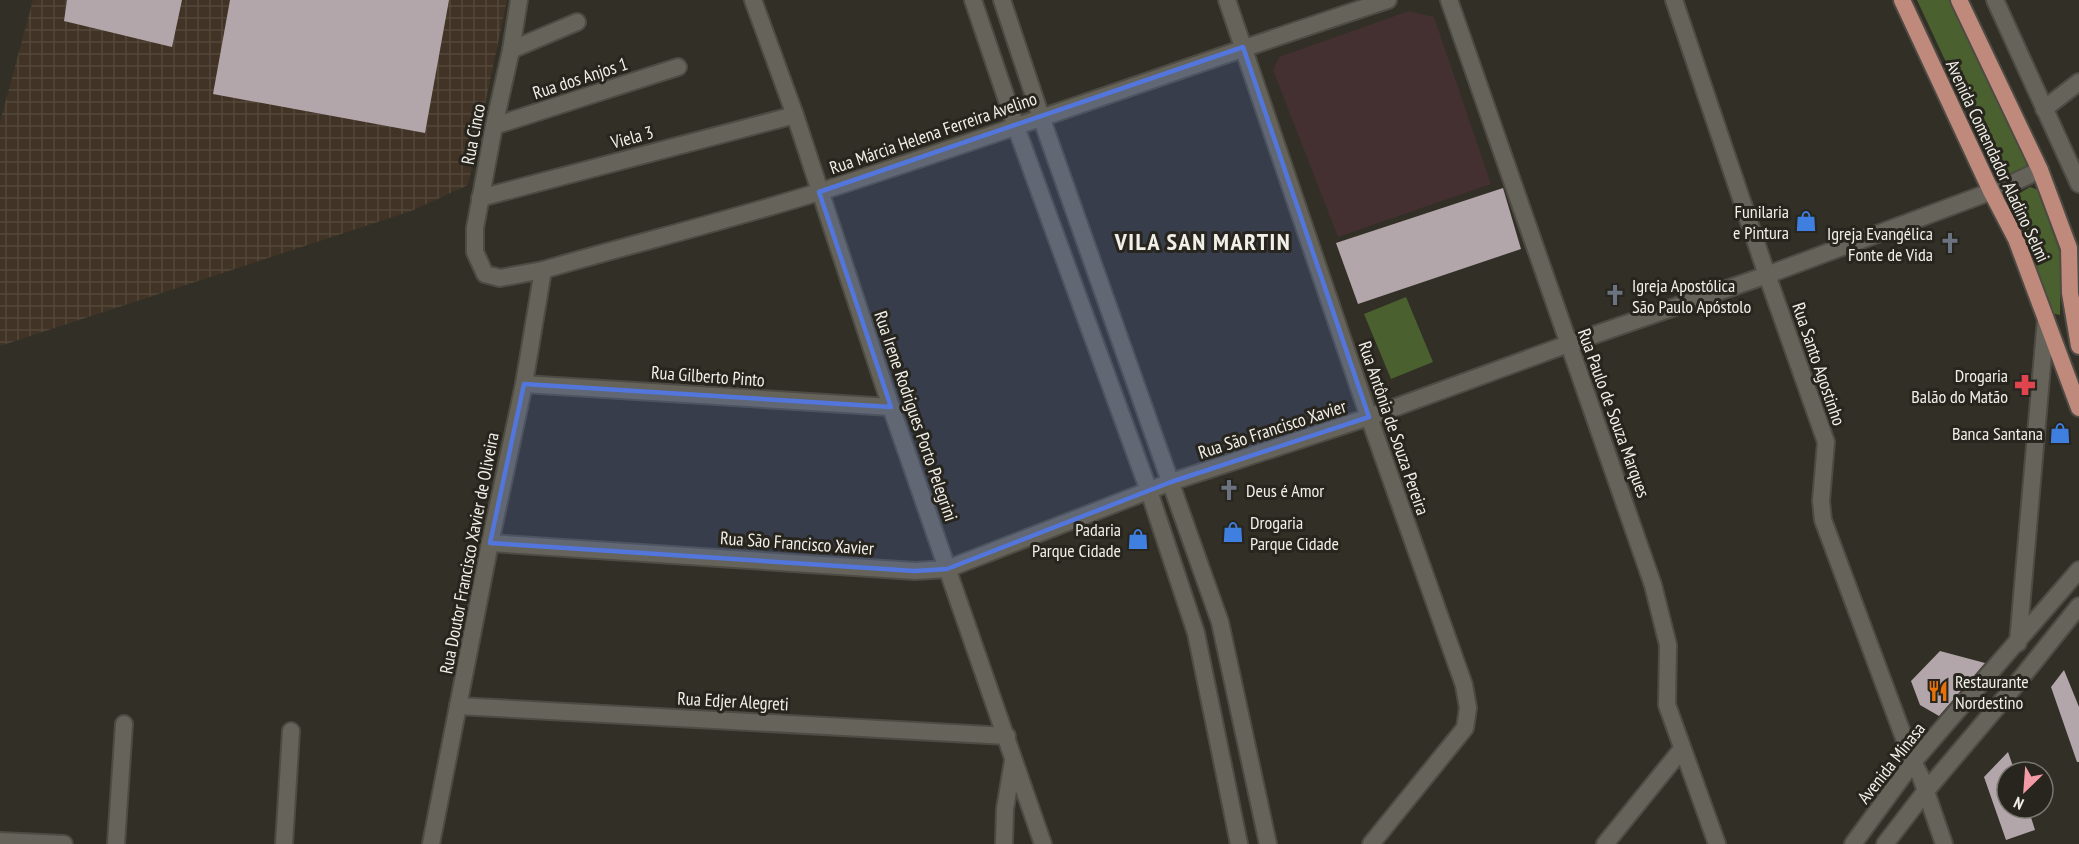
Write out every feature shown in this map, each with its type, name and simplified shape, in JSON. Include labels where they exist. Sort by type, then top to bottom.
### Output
[{"type":"main road","name":"Avenida Comendador Aladino Selmi","points":[[1902,0],[1991,191],[2016,239],[2079,408]]},
{"type":"main road","points":[[1959,0],[2040,170],[2069,248],[2070,293],[2078,340]]},
{"type":"street","name":"Rua Cinco","points":[[485,274],[475,252],[475,228],[519,0]]},
{"type":"street","name":"Rua Irene Rodrigues Porto Pelegrini","points":[[753,0],[795,115],[891,407],[1043,844]]},
{"type":"street","points":[[973,0],[1016,127],[1149,491],[1196,633],[1239,844]]},
{"type":"street","points":[[1002,0],[1041,117],[1220,622],[1268,844]]},
{"type":"street","name":"Rua Antônia de Souza Pereira","points":[[1227,0],[1369,417],[1464,685],[1468,708],[1465,728],[1371,844]]},
{"type":"street","name":"Rua Márcia Helena Ferreira Avelino","points":[[485,274],[500,278],[543,270],[819,192],[1388,0]]},
{"type":"street","name":"Rua Paulo de Souza Marques","points":[[1449,0],[1653,585],[1668,645],[1667,705],[1717,844]]},
{"type":"street","name":"Rua Santo Agostinho","points":[[1674,0],[1826,442],[1821,501],[1823,520],[1913,762],[1921,777],[1944,844]]},
{"type":"street","points":[[1995,0],[2079,184]]},
{"type":"street","points":[[511,50],[578,22]]},
{"type":"street","name":"Rua dos Anjos 1","points":[[494,126],[678,68]]},
{"type":"street","points":[[2044,110],[2079,82]]},
{"type":"street","name":"Viela 3","points":[[480,198],[795,115]]},
{"type":"street","name":"Rua São Francisco Xavier","points":[[490,543],[915,571],[947,568],[1171,482],[1369,417],[1568,344],[1767,275],[1991,191],[2040,170]]},
{"type":"street","name":"Rua Doutor Francisco Xavier de Oliveira","points":[[430,844],[524,384],[543,270]]},
{"type":"street","points":[[2018,643],[2046,319]]},
{"type":"street","name":"Rua Gilberto Pinto","points":[[524,384],[891,407]]},
{"type":"street","name":"Avenida Minasa","points":[[1853,844],[1913,762],[2079,570]]},
{"type":"street","points":[[1886,844],[1925,792],[2079,606]]},
{"type":"street","name":"Rua Edjer Alegreti","points":[[458,706],[1007,736]]},
{"type":"street","points":[[116,844],[124,724]]},
{"type":"street","points":[[284,844],[291,731]]},
{"type":"street","points":[[1605,844],[1682,749]]},
{"type":"street","points":[[1004,844],[1005,809],[1013,757]]},
{"type":"street","points":[[0,841],[64,844]]},
{"type":"highlighted area","points":[[1243,47],[1369,417],[1171,482],[947,569],[915,571],[490,543],[524,384],[891,407],[819,192]]},
{"type":"shaded area","points":[[33,0],[507,0],[468,185],[411,211],[0,346],[0,122]]},
{"type":"shaded area","points":[[1409,11],[1434,17],[1491,184],[1338,237],[1273,70],[1279,57]]},
{"type":"green space","points":[[1917,0],[1953,0],[2033,165],[2000,178]]},
{"type":"green space","points":[[2030,187],[2041,191],[2061,255],[2060,315],[2051,313],[2020,237],[2011,202],[2015,196]]},
{"type":"green space","points":[[1406,297],[1433,362],[1391,379],[1364,314]]},
{"type":"building","points":[[67,0],[182,0],[172,47],[64,21]]},
{"type":"building","points":[[230,0],[449,0],[425,133],[213,94]]},
{"type":"building","points":[[1503,188],[1521,249],[1358,304],[1336,243]]},
{"type":"building","points":[[1940,651],[1985,663],[1939,716],[1920,705],[1911,681]]},
{"type":"building","points":[[2064,670],[2079,707],[2079,762],[2077,762],[2051,687]]},
{"type":"building","points":[[2008,752],[2011,760],[2000,760]]},
{"type":"building","points":[[1995,766],[1995,808],[1984,777]]},
{"type":"building","points":[[1999,820],[2032,820],[2035,830],[2006,840]]},
{"type":"place","name":"Funilaria e Pintura","points":[[1806,221]]},
{"type":"place","name":"Igreja Evangélica Fonte de Vida","points":[[1950,243]]},
{"type":"place","name":"Igreja Apostólica São Paulo Apóstolo","points":[[1615,295]]},
{"type":"place","name":"Drogaria Balão do Matão","points":[[2025,385]]},
{"type":"place","name":"Banca Santana","points":[[2060,433]]},
{"type":"place","name":"Deus é Amor","points":[[1229,490]]},
{"type":"place","name":"Drogaria Parque Cidade","points":[[1233,532]]},
{"type":"place","name":"Padaria Parque Cidade","points":[[1138,539]]},
{"type":"place","name":"Restaurante Nordestino","points":[[1938,691]]},
{"type":"district","name":"VILA SAN MARTIN","points":[[1203,241]]}]
